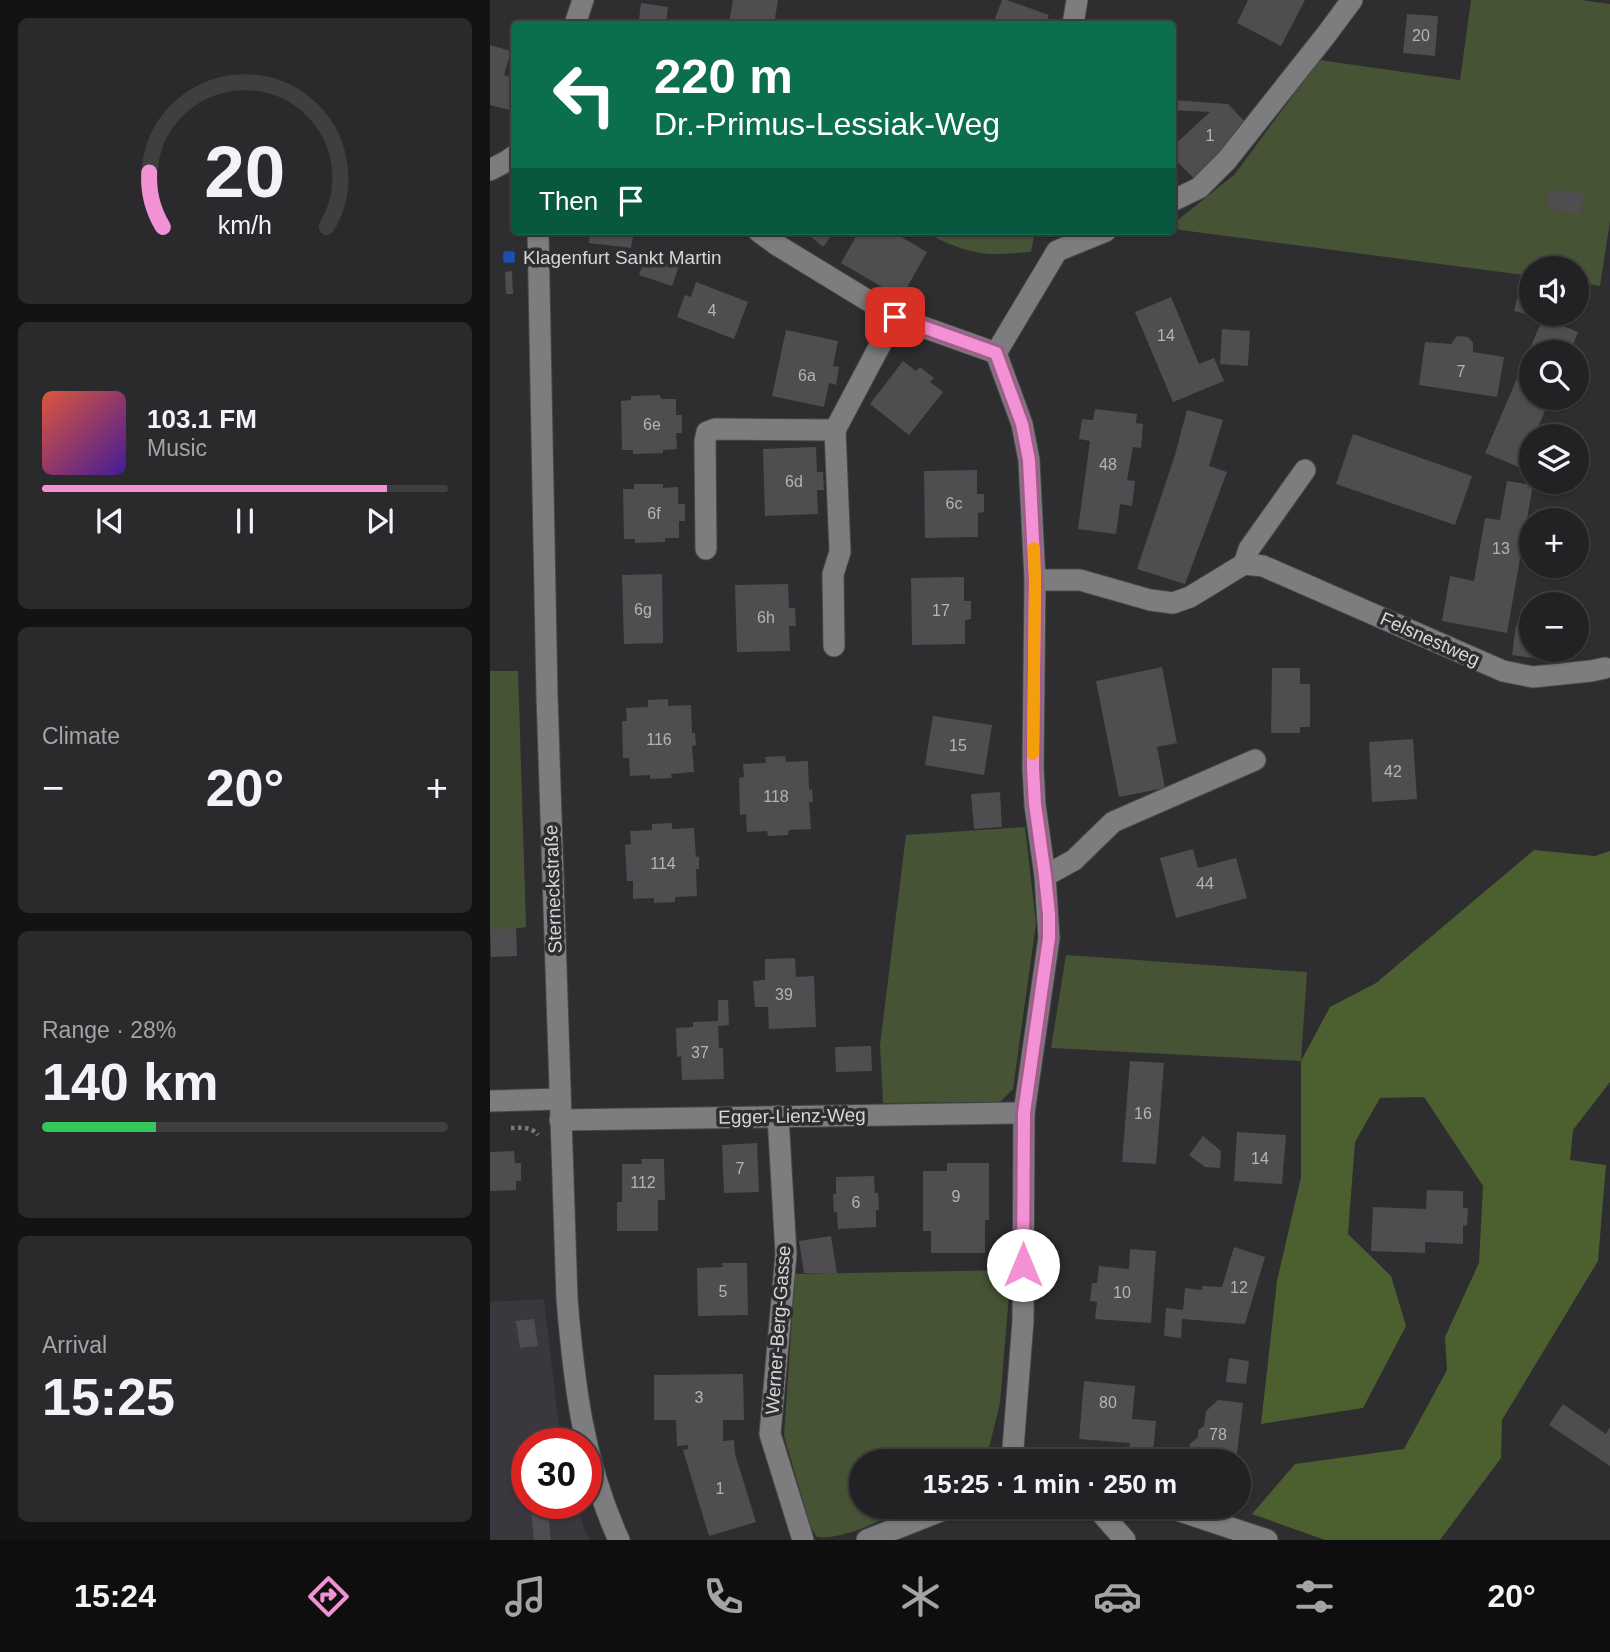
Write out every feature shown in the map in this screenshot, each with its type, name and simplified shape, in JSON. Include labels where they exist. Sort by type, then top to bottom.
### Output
[{"type":"street","points":[[576,21],[583,0]]},
{"type":"street","points":[[1074,21],[1077,0]]},
{"type":"street","points":[[1176,199],[1199,188],[1227,160],[1352,0]]},
{"type":"street","points":[[490,170],[511,158]]},
{"type":"street","name":"Sterneckstraße","points":[[538,235],[546,683],[567,1299],[579,1414],[594,1475],[619,1540]]},
{"type":"street","points":[[763,235],[895,317],[996,353]]},
{"type":"street","points":[[1013,1449],[1023,1321],[1024,1113],[1049,938],[1049,915],[1033,768],[1035,580],[1029,460],[1022,424],[996,353],[1059,241],[1087,235]]},
{"type":"street","points":[[834,646],[833,574],[840,552],[835,430],[895,317]]},
{"type":"street","points":[[706,549],[707,432],[715,429],[835,430]]},
{"type":"street","points":[[1035,580],[1080,580],[1150,600],[1172,603],[1190,597],[1244,565],[1249,549],[1306,470]]},
{"type":"street","name":"Felsnestweg","points":[[1244,565],[1263,566],[1503,671],[1534,677],[1591,671],[1608,663]]},
{"type":"street","points":[[1045,876],[1074,860],[1112,822],[1255,760]]},
{"type":"street","name":"Egger-Lienz-Weg","points":[[490,1101],[559,1109],[778,1116],[1024,1113]]},
{"type":"street","name":"Werner-Berg-Gasse","points":[[778,1116],[786,1254],[770,1434],[803,1540]]},
{"type":"street","points":[[867,1540],[920,1519]]},
{"type":"street","points":[[1107,1519],[1125,1540]]},
{"type":"street","points":[[1204,1519],[1267,1540]]},
{"type":"path","points":[[502,1128],[525,1128],[535,1132],[540,1138]]},
{"type":"shaded area","points":[[544,1299],[559,1428],[511,1428],[511,1519],[581,1519],[590,1540],[490,1540],[490,1302]]},
{"type":"green space","points":[[1471,0],[1581,0],[1610,4],[1610,221],[1600,286],[1589,284],[1589,256],[1519,256],[1519,274],[1176,229],[1176,222],[1235,174],[1319,60],[1460,80]]},
{"type":"green space","points":[[930,235],[1034,235],[1031,252],[991,254],[947,243]]},
{"type":"green space","points":[[490,671],[518,671],[526,927],[490,932]]},
{"type":"green space","points":[[1025,827],[1036,923],[1013,1089],[1000,1102],[883,1103],[880,1045],[906,835]]},
{"type":"green space","points":[[1534,850],[1595,856],[1610,851],[1610,1082],[1573,1130],[1570,1160],[1606,1165],[1598,1261],[1502,1420],[1501,1458],[1440,1540],[1325,1540],[1252,1514],[1295,1464],[1404,1449],[1447,1370],[1445,1337],[1479,1263],[1483,1186],[1424,1097],[1380,1098],[1355,1142],[1348,1234],[1391,1276],[1406,1326],[1363,1408],[1261,1424],[1277,1281],[1301,1177],[1301,1061],[1330,1007],[1376,983]]},
{"type":"green space","points":[[1066,955],[1307,972],[1301,1061],[1051,1048]]},
{"type":"green space","points":[[1011,1270],[1000,1403],[989,1448],[849,1449],[849,1519],[883,1519],[852,1532],[828,1537],[817,1537],[811,1528],[784,1436],[795,1274]]},
{"type":"building","points":[[733,0],[778,0],[774,21],[729,21]]},
{"type":"building","points":[[1002,0],[1049,15],[1046,21],[994,21]]},
{"type":"building","points":[[1248,0],[1305,0],[1281,46],[1237,23]]},
{"type":"building","points":[[641,3],[668,7],[666,21],[639,20]]},
{"type":"building","points":[[1407,14],[1438,16],[1435,56],[1403,53]]},
{"type":"building","points":[[490,45],[511,51],[504,75],[511,77],[511,106],[510,110],[490,105]]},
{"type":"building","points":[[1176,100],[1228,104],[1247,124],[1194,178],[1176,161],[1176,143],[1210,112],[1176,110]]},
{"type":"building","points":[[1550,189],[1584,194],[1580,215],[1547,209]]},
{"type":"building","points":[[590,235],[633,235],[631,248],[589,243]]},
{"type":"building","points":[[809,235],[832,235],[823,247]]},
{"type":"building","points":[[857,235],[898,235],[927,252],[901,298],[841,263]]},
{"type":"building","points":[[646,255],[679,266],[672,286],[639,275]]},
{"type":"building","points":[[512,271],[513,294],[506,294],[505,272]]},
{"type":"building","points":[[696,282],[748,302],[734,339],[677,317],[685,295],[691,297]]},
{"type":"building","points":[[1519,291],[1519,312],[1514,311]]},
{"type":"building","points":[[1171,297],[1199,364],[1214,358],[1224,381],[1173,402],[1135,312]]},
{"type":"building","points":[[1540,326],[1563,326],[1578,332],[1575,340],[1534,340]]},
{"type":"building","points":[[1222,329],[1250,331],[1248,366],[1220,364]]},
{"type":"building","points":[[786,330],[838,341],[833,366],[839,367],[836,385],[829,383],[824,407],[772,396]]},
{"type":"building","points":[[1457,336],[1468,337],[1473,343],[1473,352],[1504,357],[1497,397],[1419,385],[1425,342],[1451,344]]},
{"type":"building","points":[[903,361],[916,371],[920,367],[934,378],[930,382],[943,392],[909,435],[870,404]]},
{"type":"building","points":[[1519,374],[1519,410],[1545,410],[1539,424],[1519,424],[1519,467],[1485,453]]},
{"type":"building","points":[[660,395],[661,399],[676,399],[676,415],[682,415],[682,433],[676,433],[677,449],[663,450],[663,453],[633,454],[633,450],[622,450],[621,401],[631,400],[631,396]]},
{"type":"building","points":[[1095,409],[1137,414],[1136,423],[1143,424],[1141,448],[1133,447],[1127,480],[1135,481],[1132,506],[1120,504],[1116,534],[1078,529],[1090,441],[1079,439],[1082,419],[1093,420]]},
{"type":"building","points":[[1187,410],[1223,420],[1209,466],[1227,472],[1185,584],[1137,569]]},
{"type":"building","points":[[1353,434],[1472,476],[1455,525],[1336,484]]},
{"type":"building","points":[[816,447],[817,472],[823,472],[824,490],[817,490],[818,514],[765,516],[763,449]]},
{"type":"building","points":[[977,470],[977,494],[984,494],[984,512],[978,513],[978,537],[925,538],[924,471]]},
{"type":"building","points":[[1507,481],[1519,483],[1519,494],[1531,494],[1529,508],[1519,508],[1519,565],[1507,633],[1442,621],[1450,576],[1474,581],[1485,518],[1500,520]]},
{"type":"building","points":[[634,484],[678,487],[678,504],[685,504],[685,521],[679,521],[679,538],[665,538],[665,542],[635,543],[635,539],[624,539],[623,489],[634,489]]},
{"type":"building","points":[[662,574],[663,643],[624,644],[622,575]]},
{"type":"building","points":[[964,577],[964,601],[971,601],[971,619],[965,620],[965,644],[912,645],[911,578]]},
{"type":"building","points":[[788,584],[789,608],[795,608],[796,626],[789,626],[790,651],[737,652],[735,585]]},
{"type":"building","points":[[1516,625],[1519,625],[1519,656],[1512,655]]},
{"type":"building","points":[[1162,667],[1177,743],[1157,747],[1165,788],[1119,797],[1096,681]]},
{"type":"building","points":[[1272,668],[1300,668],[1300,684],[1310,684],[1310,727],[1300,727],[1300,733],[1271,733]]},
{"type":"building","points":[[668,699],[668,706],[691,705],[692,733],[695,733],[696,745],[692,746],[694,772],[671,774],[672,778],[630,776],[629,758],[623,758],[622,721],[627,721],[626,708],[648,707],[648,700]]},
{"type":"building","points":[[933,716],[992,725],[984,775],[925,765]]},
{"type":"building","points":[[1413,739],[1417,799],[1372,802],[1369,742]]},
{"type":"building","points":[[785,756],[786,762],[808,761],[809,790],[812,789],[813,802],[809,802],[811,829],[789,830],[788,835],[768,836],[767,831],[747,832],[746,814],[740,815],[739,778],[744,777],[743,764],[766,763],[765,757]]},
{"type":"building","points":[[1000,792],[1002,827],[974,829],[971,794]]},
{"type":"building","points":[[672,823],[672,829],[694,828],[696,857],[699,856],[699,869],[696,869],[697,896],[675,897],[675,902],[654,903],[654,898],[633,899],[633,881],[627,881],[625,845],[631,844],[630,831],[652,830],[652,824]]},
{"type":"building","points":[[1193,849],[1198,868],[1236,858],[1247,898],[1176,918],[1160,858]]},
{"type":"building","points":[[516,927],[517,956],[491,957],[490,930]]},
{"type":"building","points":[[795,958],[796,977],[814,976],[816,1027],[769,1029],[768,1007],[755,1007],[753,981],[765,980],[765,959]]},
{"type":"building","points":[[718,1000],[728,1000],[729,1025],[718,1026],[719,1048],[723,1048],[724,1079],[682,1080],[681,1056],[677,1057],[676,1028],[693,1027],[693,1022],[718,1021]]},
{"type":"building","points":[[871,1046],[872,1071],[836,1072],[835,1047]]},
{"type":"building","points":[[1130,1061],[1164,1063],[1156,1164],[1122,1162]]},
{"type":"building","points":[[1237,1132],[1286,1135],[1282,1184],[1234,1181]]},
{"type":"building","points":[[1203,1136],[1221,1151],[1220,1168],[1205,1167],[1189,1155]]},
{"type":"building","points":[[757,1143],[759,1192],[724,1193],[722,1145]]},
{"type":"building","points":[[514,1151],[515,1163],[521,1163],[521,1181],[516,1181],[516,1190],[490,1191],[490,1152]]},
{"type":"building","points":[[641,1159],[664,1159],[665,1200],[658,1200],[658,1231],[617,1231],[617,1202],[622,1202],[622,1164],[642,1164]]},
{"type":"building","points":[[947,1163],[989,1163],[989,1220],[985,1220],[985,1253],[931,1253],[931,1231],[923,1231],[923,1171],[947,1171]]},
{"type":"building","points":[[874,1176],[879,1210],[876,1210],[876,1227],[838,1229],[833,1194],[836,1194],[836,1177]]},
{"type":"building","points":[[1427,1190],[1463,1191],[1463,1208],[1468,1208],[1467,1226],[1463,1225],[1463,1244],[1425,1242],[1425,1253],[1371,1251],[1373,1207],[1426,1209]]},
{"type":"building","points":[[831,1236],[837,1274],[804,1273],[799,1241]]},
{"type":"building","points":[[1234,1247],[1265,1257],[1245,1324],[1182,1319],[1181,1338],[1164,1336],[1166,1308],[1183,1310],[1185,1288],[1202,1290],[1202,1286],[1222,1287]]},
{"type":"building","points":[[1130,1249],[1156,1251],[1151,1323],[1095,1319],[1097,1302],[1090,1301],[1092,1283],[1097,1283],[1099,1266],[1129,1269]]},
{"type":"building","points":[[722,1263],[747,1263],[748,1315],[698,1316],[697,1268],[723,1267]]},
{"type":"building","points":[[534,1319],[538,1346],[520,1348],[516,1321]]},
{"type":"building","points":[[1229,1358],[1249,1361],[1246,1384],[1226,1382]]},
{"type":"building","points":[[743,1374],[744,1420],[723,1420],[723,1441],[734,1440],[735,1454],[756,1522],[709,1536],[683,1450],[688,1449],[688,1445],[677,1446],[676,1420],[654,1420],[654,1375]]},
{"type":"building","points":[[1084,1381],[1135,1386],[1132,1419],[1156,1421],[1153,1449],[1129,1449],[1130,1443],[1079,1439]]},
{"type":"building","points":[[1218,1400],[1243,1403],[1237,1449],[1189,1449],[1190,1444],[1198,1437],[1198,1430],[1204,1426],[1206,1411]]},
{"type":"building","points":[[1563,1404],[1606,1434],[1610,1427],[1610,1466],[1549,1425]]},
{"type":"building","points":[[532,1519],[549,1519],[551,1540],[534,1540]]},
{"type":"slow traffic","points":[[1033,754],[1034,548]]},
{"type":"place","name":"Klagenfurt Sankt Martin","points":[[509,257]]},
{"type":"route","points":[[895,317],[996,353],[1022,424],[1029,460],[1035,580],[1033,768],[1049,915],[1049,938],[1024,1113],[1023,1265]]}]
